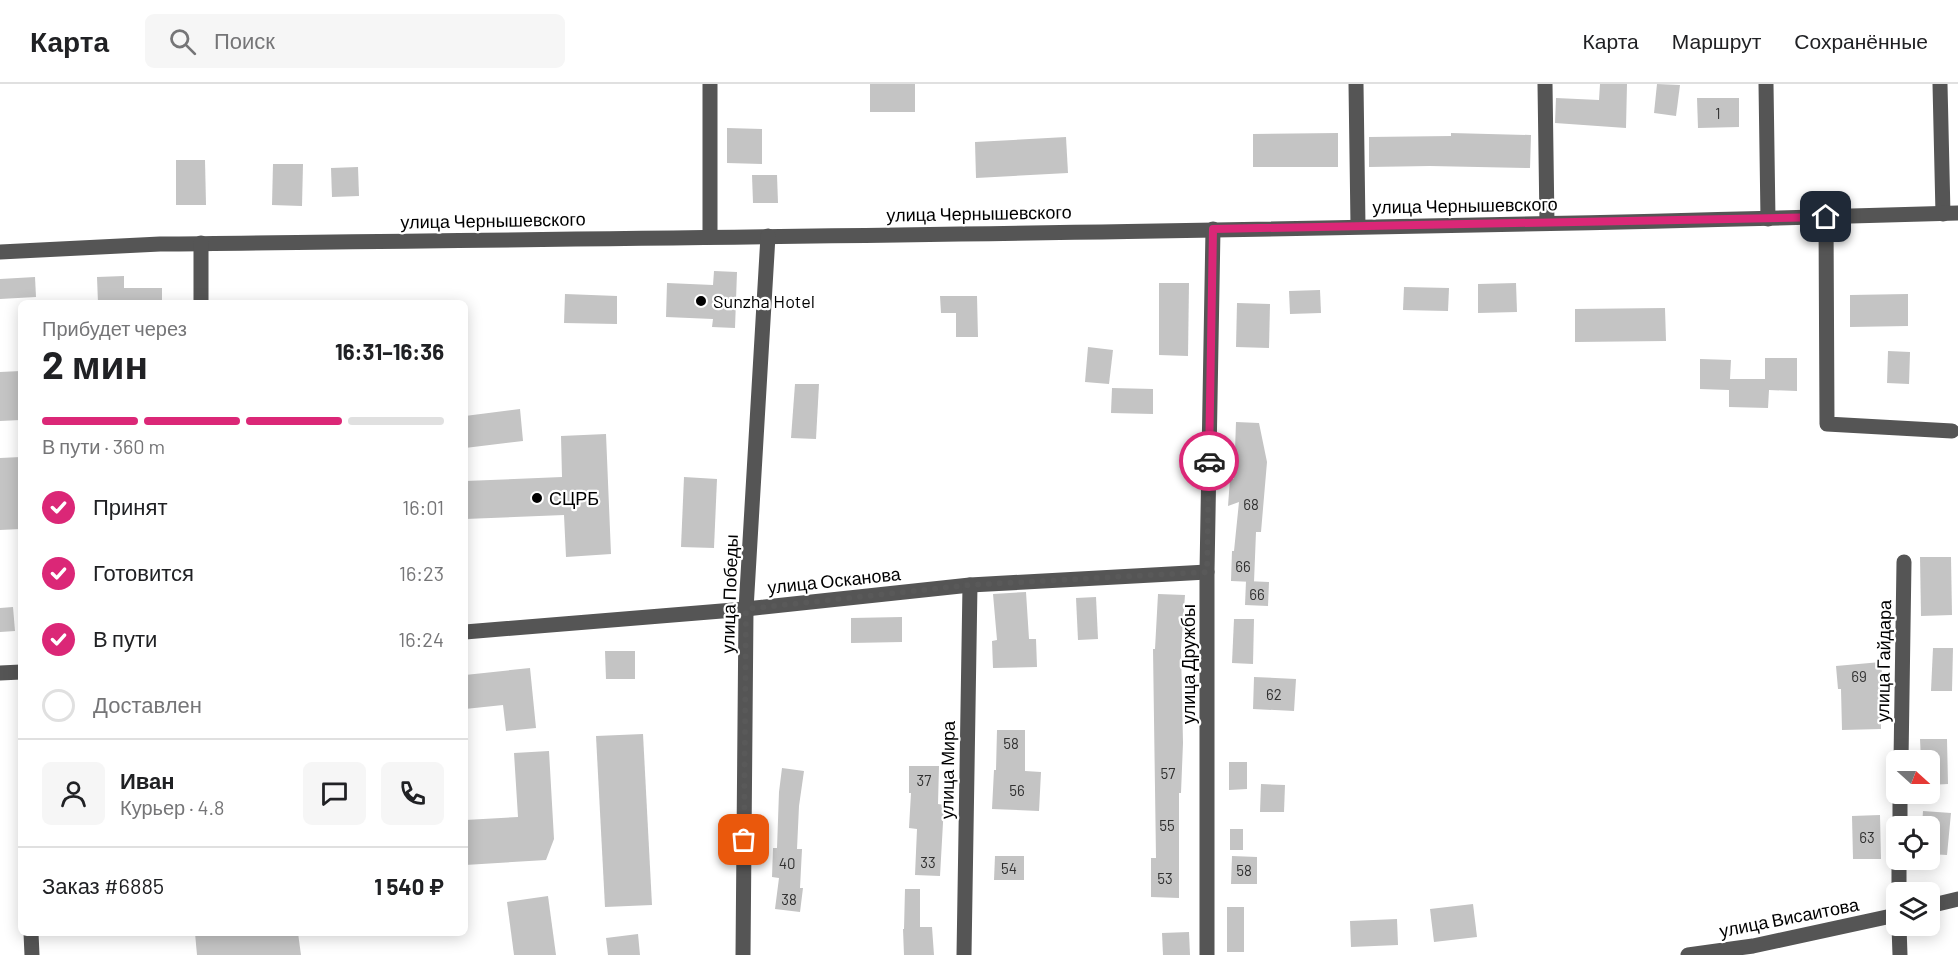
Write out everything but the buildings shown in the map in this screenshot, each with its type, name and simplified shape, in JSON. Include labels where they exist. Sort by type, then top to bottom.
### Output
[{"type":"street","points":[[710,84],[710,237]]},
{"type":"street","points":[[1356,84],[1358,226]]},
{"type":"street","points":[[1545,84],[1547,223]]},
{"type":"street","points":[[1766,84],[1768,219]]},
{"type":"street","points":[[1940,84],[1951,214]]},
{"type":"street","name":"улица Чернышевского","points":[[0,252],[201,243],[1213,229],[1951,214]]},
{"type":"street","points":[[1826,217],[1827,424],[1952,431]]},
{"type":"street","name":"улица Дружбы","points":[[1207,955],[1207,572],[1213,229]]},
{"type":"street","name":"улица Победы","points":[[742,955],[746,609],[768,236]]},
{"type":"street","points":[[201,243],[201,300]]},
{"type":"street","name":"улица Гайдара","points":[[1900,750],[1904,562]]},
{"type":"street","name":"улица Осканова","points":[[468,632],[746,609],[970,585],[1207,572]]},
{"type":"street","name":"улица Мира","points":[[964,955],[970,585]]},
{"type":"street","points":[[0,673],[18,672]]},
{"type":"street","points":[[1940,903],[1958,899]]},
{"type":"street","name":"улица Висаитова","points":[[1688,955],[1753,946],[1886,917]]},
{"type":"street","points":[[31,936],[32,955]]},
{"type":"street","points":[[1899,936],[1900,955]]},
{"type":"way so far","points":[[744,840],[746,609],[970,585],[1207,572],[1209,461]]},
{"type":"place","name":"Sunzha Hotel","points":[[701,301]]},
{"type":"place","name":"СЦРБ","points":[[537,498]]},
{"type":"route","points":[[1209,461],[1213,229],[1826,217]]}]
